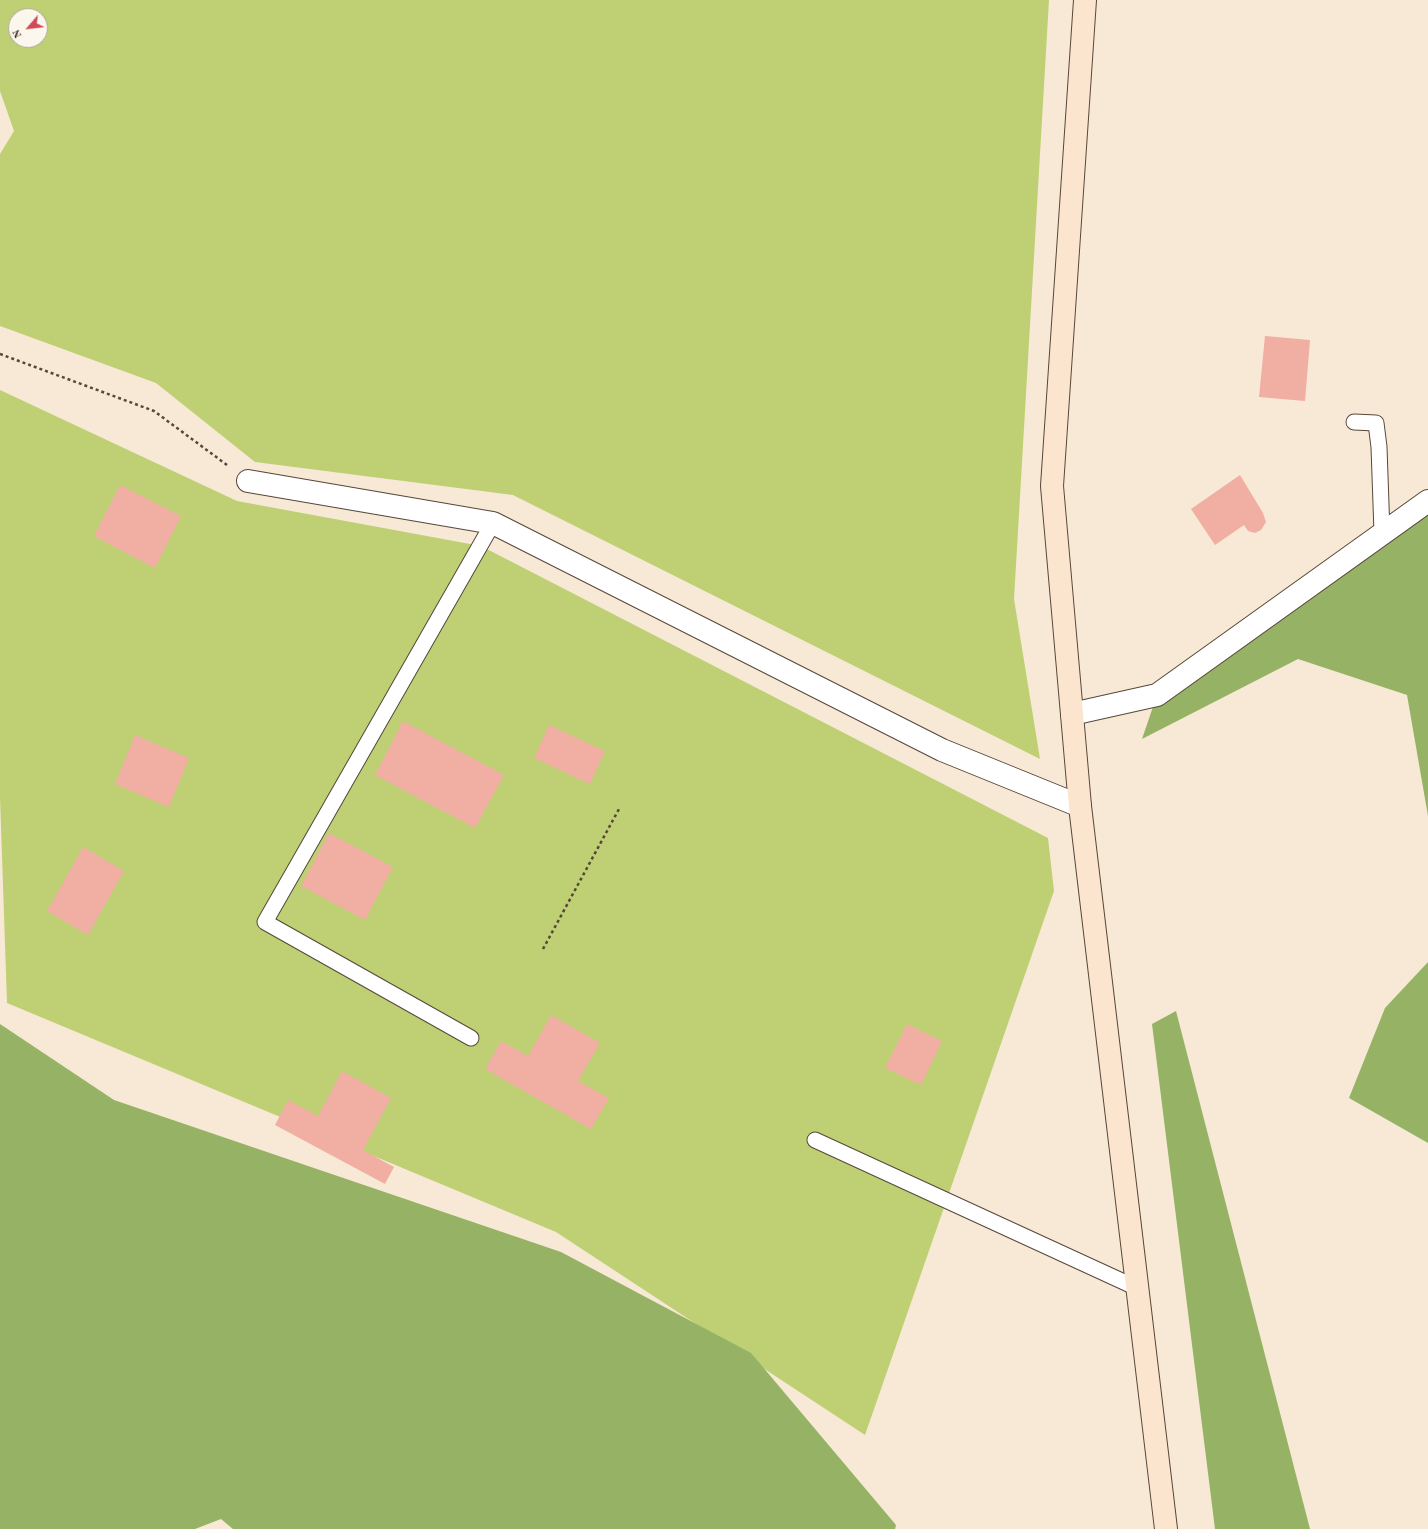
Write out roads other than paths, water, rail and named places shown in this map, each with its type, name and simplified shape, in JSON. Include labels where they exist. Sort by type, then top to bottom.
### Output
[{"type":"street","points":[[1085,0],[1052,486],[1080,806],[1166,1529]]},
{"type":"street","points":[[248,481],[493,523],[942,750],[1080,806]]},
{"type":"street","points":[[1072,714],[1157,695],[1428,501]]},
{"type":"lane","points":[[1354,422],[1376,423],[1379,447],[1382,533]]},
{"type":"lane","points":[[471,1038],[265,922],[493,523]]},
{"type":"lane","points":[[815,1140],[1137,1288]]}]
